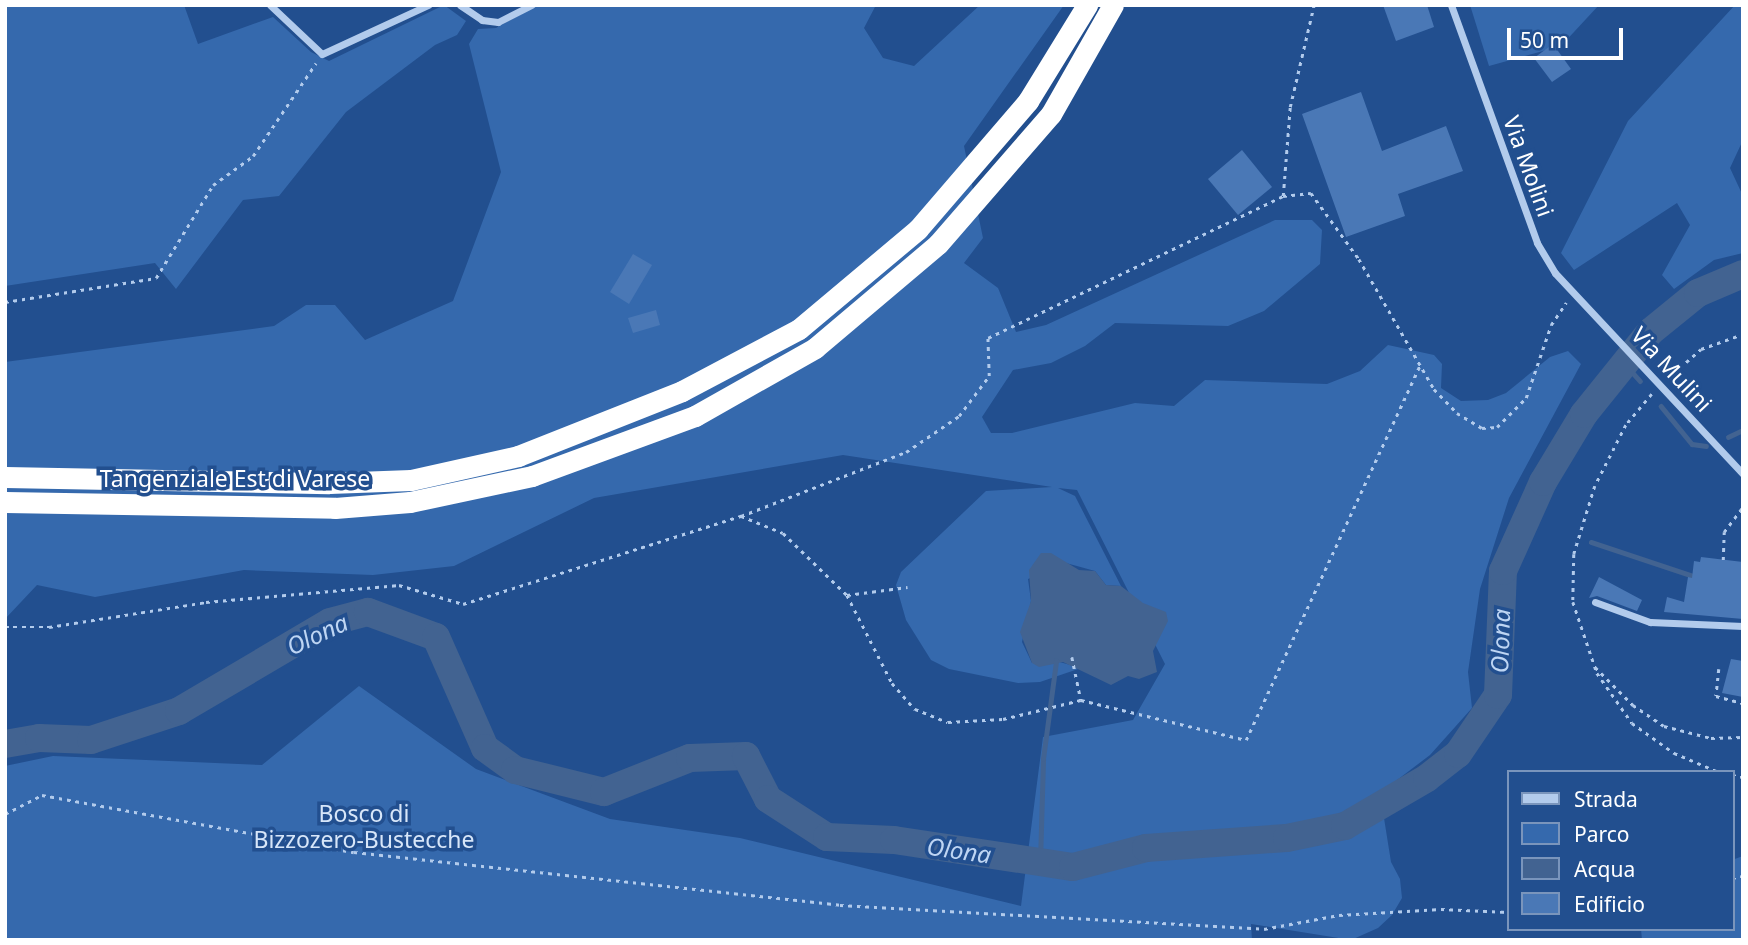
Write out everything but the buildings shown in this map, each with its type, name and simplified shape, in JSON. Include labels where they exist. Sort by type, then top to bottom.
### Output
[{"type":"highway","name":"Tangenziale Est di Varese","points":[[5,477],[329,484],[411,480],[518,456],[682,391],[799,329],[918,229],[1028,101],[1087,5]]},
{"type":"highway","name":"Tangenziale Est di Varese","points":[[5,502],[334,508],[410,502],[532,476],[695,416],[815,348],[938,244],[1051,114],[1114,5]]},
{"type":"street","points":[[270,5],[322,54],[428,5]]},
{"type":"street","points":[[460,5],[482,20],[498,22],[531,5]]},
{"type":"street","name":"Via Molini","points":[[1451,5],[1537,243],[1572,292],[1601,322]]},
{"type":"street","name":"Via Mulini","points":[[1601,322],[1662,384],[1743,474]]},
{"type":"street","points":[[1595,602],[1650,622],[1743,626]]},
{"type":"path","points":[[1283,196],[1290,107],[1314,5]]},
{"type":"path","points":[[5,302],[156,278],[213,185],[253,156],[322,54]]},
{"type":"path","points":[[5,627],[49,627],[206,602],[399,585],[463,604],[741,516],[906,452],[959,416],[989,376],[988,338],[1283,196],[1311,192],[1359,258],[1434,389],[1457,413],[1482,428],[1497,427],[1526,398],[1551,326],[1572,292]]},
{"type":"path","points":[[1713,770],[1674,753],[1632,723],[1592,664],[1573,602],[1574,554],[1604,462],[1626,425],[1662,384],[1700,349],[1743,334]]},
{"type":"path","points":[[741,516],[783,533],[847,595],[892,683],[915,709],[948,722],[1003,719],[1081,700],[1246,740],[1420,365]]},
{"type":"path","points":[[1723,560],[1724,532],[1743,507]]},
{"type":"path","points":[[847,595],[907,587]]},
{"type":"path","points":[[1072,657],[1081,700]]},
{"type":"path","points":[[1592,664],[1633,705],[1664,726],[1711,738],[1743,737]]},
{"type":"path","points":[[1719,669],[1716,696],[1743,703]]},
{"type":"path","points":[[5,814],[42,794],[354,852],[840,905],[1264,929],[1339,915],[1441,909],[1506,912]]},
{"type":"green space","points":[[5,5],[184,5],[198,44],[273,17],[311,52],[329,61],[444,5],[466,21],[457,35],[435,45],[346,112],[279,196],[243,200],[176,289],[155,263],[5,286]]},
{"type":"green space","name":"Bosco di Bizzozero-Bustecche","points":[[538,5],[876,5],[864,28],[883,58],[914,66],[980,5],[1064,5],[964,146],[983,238],[964,263],[998,288],[1016,332],[1046,325],[1275,220],[1312,220],[1322,230],[1320,264],[1264,311],[1228,326],[1115,323],[1085,346],[1051,363],[1013,370],[982,417],[991,433],[1012,433],[1135,403],[1174,406],[1205,380],[1327,384],[1360,371],[1388,345],[1434,355],[1442,364],[1441,388],[1461,401],[1488,400],[1506,393],[1550,357],[1568,351],[1581,364],[1509,498],[1480,589],[1468,672],[1472,708],[1430,755],[1380,793],[1391,862],[1400,879],[1402,898],[1392,915],[1378,928],[1351,940],[1251,924],[1252,940],[5,940],[5,766],[53,756],[262,765],[359,686],[476,769],[610,819],[740,838],[1021,906],[1043,737],[1133,720],[1165,664],[1077,490],[1058,488],[1075,496],[1121,586],[1106,585],[1095,571],[1066,563],[1028,579],[1031,601],[1022,642],[1032,663],[1056,661],[1081,668],[1040,682],[1018,683],[949,669],[931,660],[906,620],[896,585],[901,572],[986,491],[1052,487],[843,455],[594,498],[454,566],[373,575],[244,570],[95,597],[37,585],[5,619],[5,362],[274,326],[306,305],[335,305],[365,340],[453,301],[501,172],[469,44],[478,29],[496,28]]},
{"type":"green space","points":[[1470,5],[1599,5],[1561,46],[1489,66]]},
{"type":"green space","points":[[1735,5],[1743,5],[1743,140],[1730,168],[1743,196],[1743,253],[1714,260],[1674,289],[1662,275],[1690,225],[1677,203],[1574,270],[1561,253],[1628,121]]},
{"type":"green space","points":[[1743,856],[1743,940],[1642,940],[1641,931],[1734,931],[1734,859]]},
{"type":"water","points":[[1041,553],[1051,553],[1079,570],[1095,571],[1106,585],[1121,586],[1143,603],[1166,612],[1168,621],[1153,651],[1157,672],[1139,679],[1128,676],[1111,685],[1063,662],[1039,667],[1032,663],[1020,632],[1031,601],[1029,570]]},
{"type":"waterway","name":"Olona","points":[[5,744],[39,738],[91,740],[179,711],[330,622],[368,612],[436,637],[485,748],[515,770],[604,792],[690,758],[746,756],[768,799],[827,837],[894,840],[1073,867],[1146,848],[1287,838],[1345,826],[1427,778],[1458,754],[1498,695],[1503,571],[1543,482],[1584,414],[1650,332],[1698,293],[1743,274]]},
{"type":"waterway","points":[[1624,363],[1640,381]]},
{"type":"waterway","points":[[1661,406],[1692,444],[1706,446]]},
{"type":"waterway","points":[[1728,437],[1743,430]]},
{"type":"waterway","points":[[1591,542],[1696,577]]},
{"type":"waterway","points":[[1040,862],[1043,759],[1056,661]]}]
